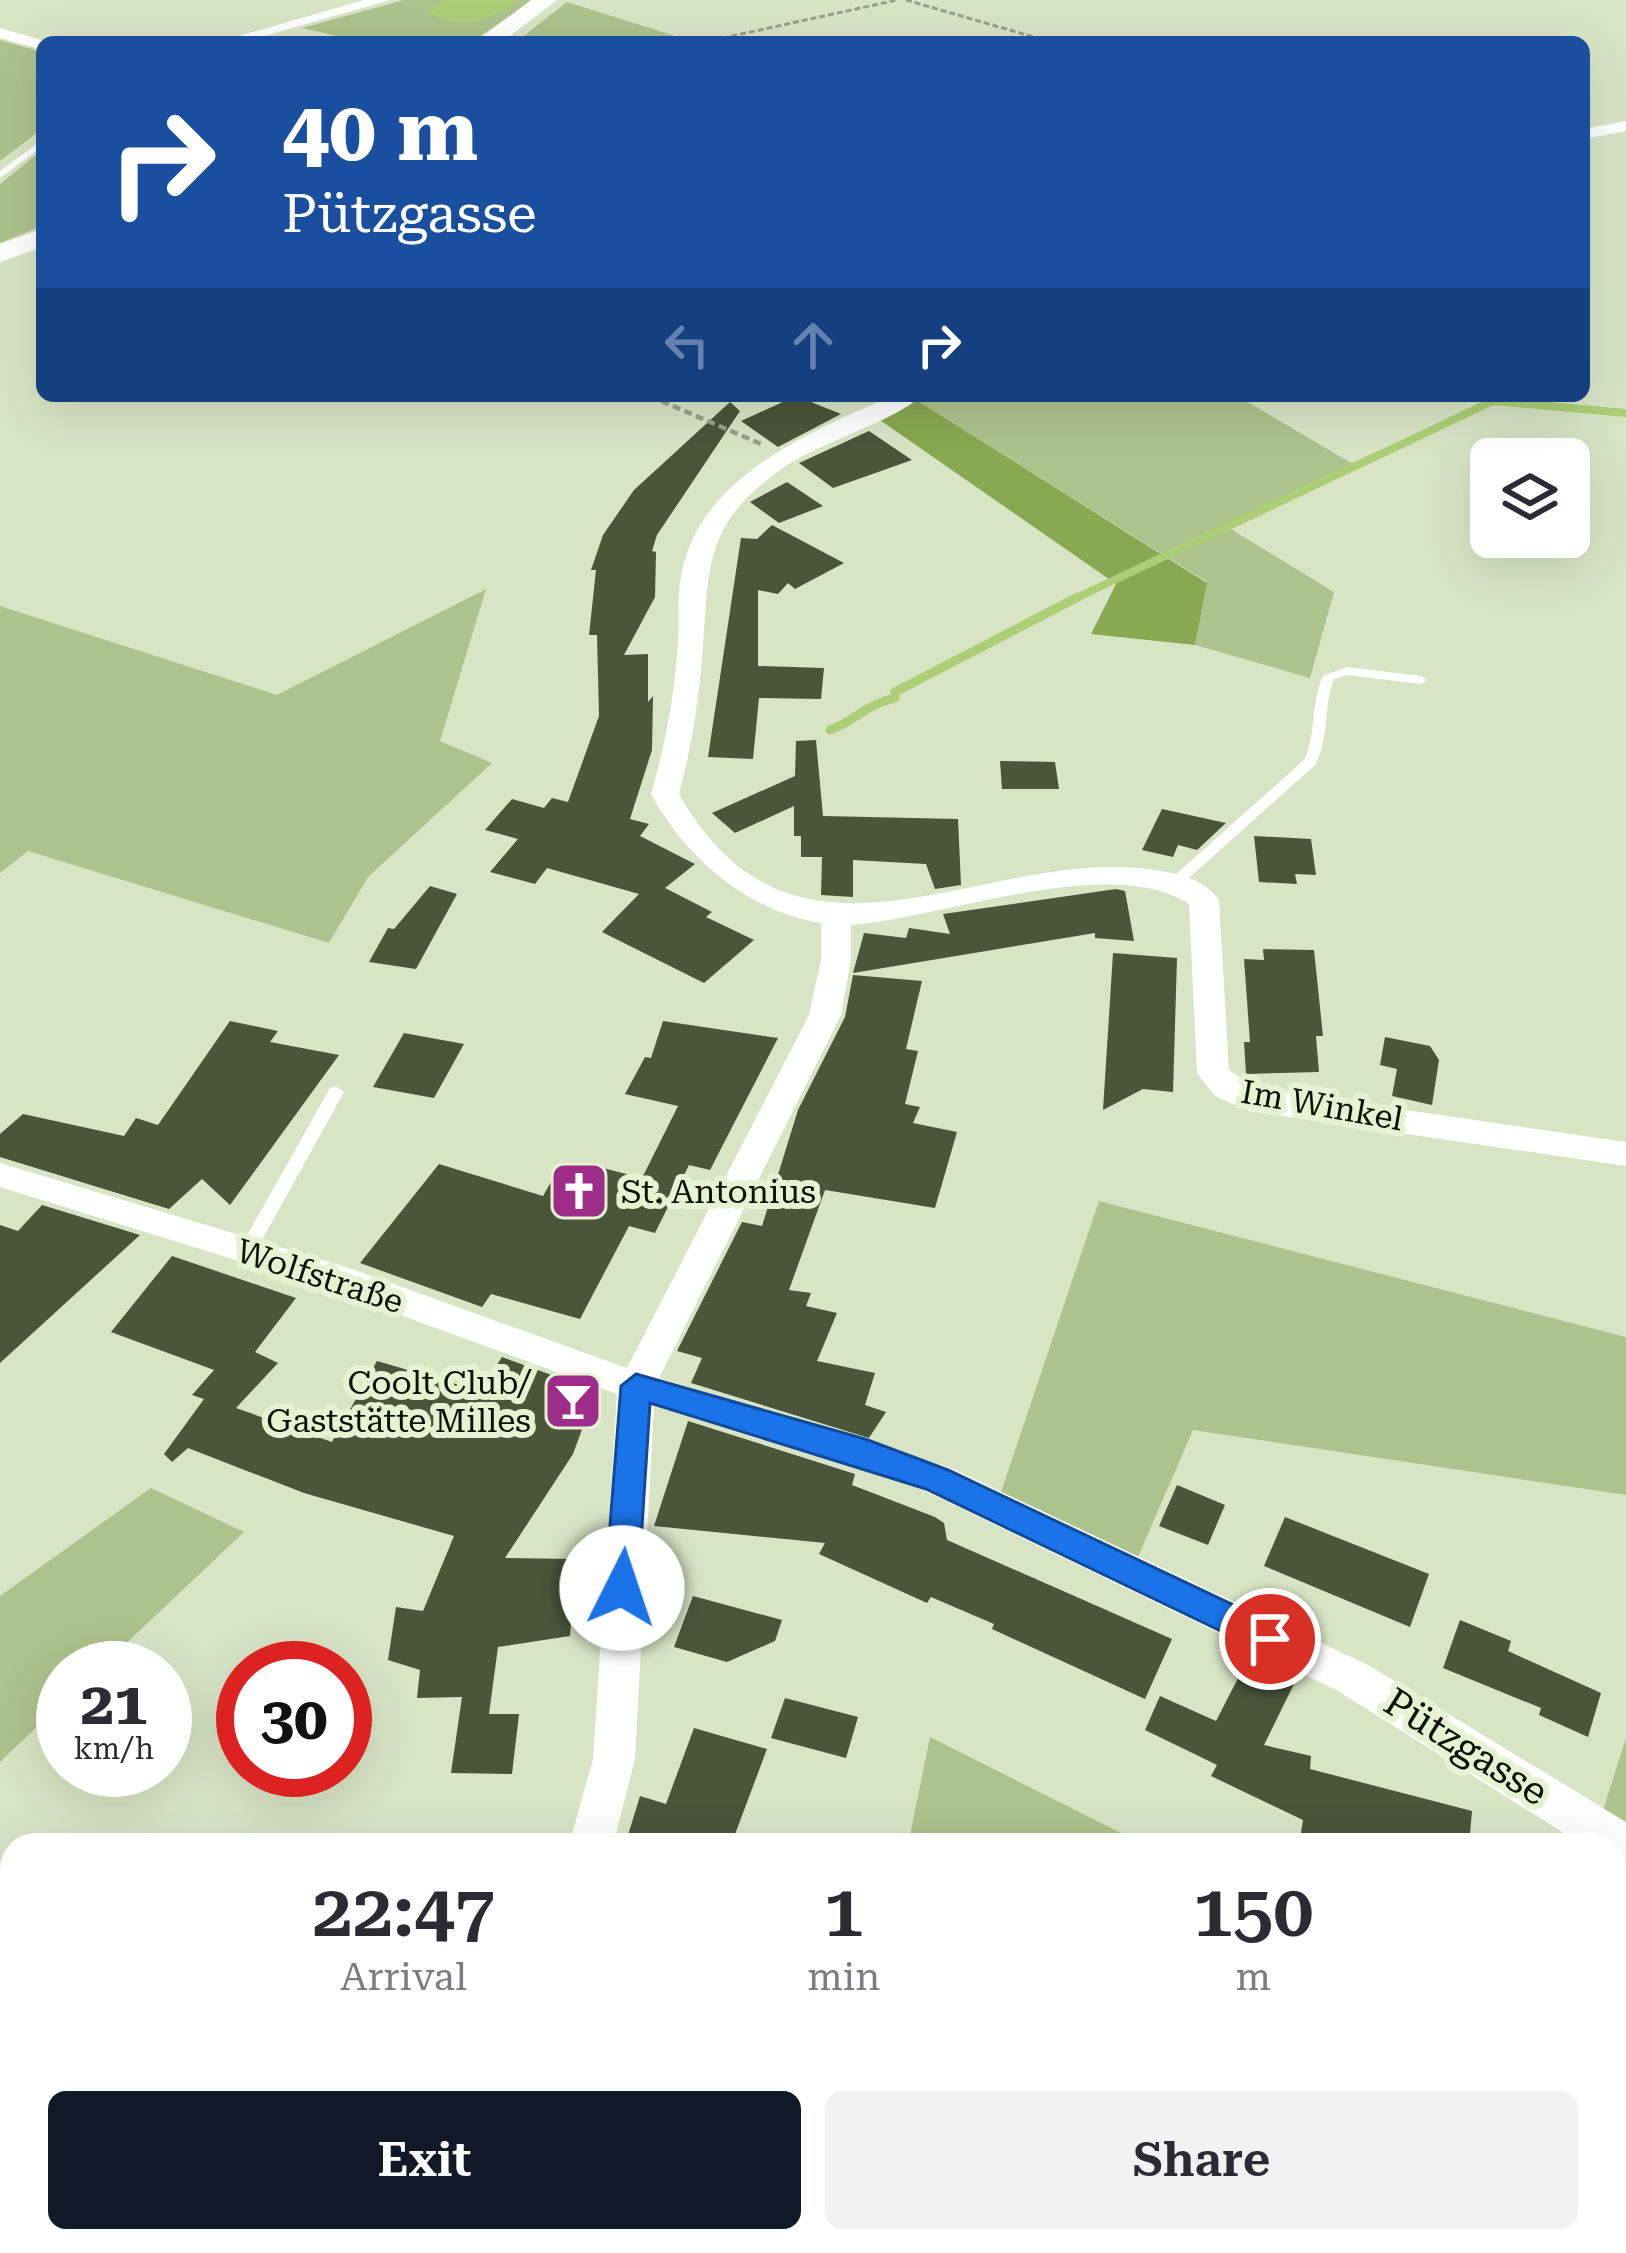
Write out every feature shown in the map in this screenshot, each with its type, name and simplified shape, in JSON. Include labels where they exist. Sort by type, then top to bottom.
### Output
[{"type":"main road","points":[[495,36],[546,0]]},
{"type":"main road","points":[[0,254],[36,239]]},
{"type":"street","points":[[248,36],[382,0]]},
{"type":"street","points":[[0,33],[36,43]]},
{"type":"street","points":[[1590,133],[1626,126]]},
{"type":"street","points":[[897,402],[787,455],[730,498],[705,535],[692,579],[682,735],[665,794],[678,824],[711,859],[781,899],[836,916],[1083,880],[1178,881]]},
{"type":"street","name":"Im Winkel","points":[[1178,881],[1194,888],[1204,901],[1213,1073],[1226,1088],[1249,1099],[1626,1154]]},
{"type":"street","points":[[594,1833],[614,1759],[636,1386],[825,1015],[836,960],[836,916]]},
{"type":"street","name":"Wolfstraße","points":[[3,1181],[248,1251],[636,1386]]},
{"type":"street","name":"Pützgasse","points":[[636,1386],[865,1453],[937,1480],[1353,1678],[1603,1833]]},
{"type":"lane","points":[[0,175],[36,148]]},
{"type":"lane","points":[[1178,881],[1310,762],[1320,746],[1320,692],[1329,676],[1347,670],[1421,680]]},
{"type":"lane","points":[[248,1251],[335,1092]]},
{"type":"path","points":[[732,36],[897,0]]},
{"type":"path","points":[[906,0],[1030,36]]},
{"type":"path","points":[[664,402],[787,455]]},
{"type":"shaded area","points":[[404,0],[534,0],[480,36],[337,36],[302,28]]},
{"type":"shaded area","points":[[443,0],[517,0],[486,19],[464,22],[428,13]]},
{"type":"shaded area","points":[[567,2],[675,36],[524,36]]},
{"type":"shaded area","points":[[0,40],[36,50],[36,134],[0,161]]},
{"type":"shaded area","points":[[36,155],[36,228],[0,243],[0,184]]},
{"type":"shaded area","points":[[904,402],[919,402],[1207,583],[1195,645],[1091,634],[1116,584],[874,416]]},
{"type":"shaded area","points":[[919,402],[1247,402],[1353,464],[1229,528],[1334,592],[1310,678],[1195,645],[1207,582]]},
{"type":"shaded area","points":[[486,589],[440,741],[492,763],[368,877],[329,943],[28,851],[0,873],[0,606],[277,695]]},
{"type":"shaded area","points":[[1099,1201],[1626,1337],[1626,1495],[1193,1430],[1137,1559],[1001,1492]]},
{"type":"shaded area","points":[[151,1488],[244,1532],[129,1641],[36,1641],[36,1728],[0,1762],[0,1596]]},
{"type":"shaded area","points":[[930,1737],[1121,1833],[910,1833]]},
{"type":"shaded area","points":[[1626,1738],[1626,1833],[1596,1833]]},
{"type":"building","points":[[730,402],[740,411],[657,535],[652,551],[656,552],[655,597],[624,655],[648,654],[648,702],[653,696],[652,750],[630,819],[649,824],[640,836],[695,864],[665,888],[712,912],[706,917],[754,940],[704,983],[602,932],[639,894],[547,868],[535,884],[490,872],[518,839],[485,830],[512,799],[544,808],[552,798],[568,802],[599,716],[597,635],[589,635],[596,570],[591,570],[603,535],[634,490]]},
{"type":"building","points":[[783,402],[811,402],[841,414],[778,447],[741,421]]},
{"type":"building","points":[[869,431],[912,460],[833,488],[799,463]]},
{"type":"building","points":[[787,482],[823,506],[779,523],[750,502]]},
{"type":"building","points":[[772,525],[844,563],[795,589],[788,583],[778,594],[758,590],[758,666],[824,668],[821,699],[759,698],[753,759],[708,757],[741,538],[757,539]]},
{"type":"building","points":[[816,740],[823,816],[958,819],[961,885],[935,889],[926,864],[853,860],[853,897],[821,895],[822,857],[801,857],[801,836],[794,836],[794,806],[735,833],[712,813],[795,776],[796,741]]},
{"type":"building","points":[[1000,761],[1055,762],[1059,789],[1002,789]]},
{"type":"building","points":[[1162,809],[1226,823],[1197,850],[1178,845],[1173,857],[1142,850]]},
{"type":"building","points":[[1254,836],[1311,839],[1316,875],[1295,874],[1297,884],[1259,882]]},
{"type":"building","points":[[430,886],[457,894],[416,969],[369,962],[388,928],[394,929]]},
{"type":"building","points":[[1125,891],[1134,941],[1095,938],[1095,933],[853,973],[864,933],[906,938],[909,928],[950,934],[943,914]]},
{"type":"building","points":[[1263,949],[1314,950],[1323,1036],[1316,1036],[1319,1072],[1246,1074],[1244,1042],[1250,1042],[1244,959],[1264,960]]},
{"type":"building","points":[[1113,953],[1177,958],[1173,1092],[1143,1089],[1103,1110]]},
{"type":"building","points":[[853,975],[922,981],[906,1049],[918,1051],[905,1104],[920,1107],[913,1123],[957,1132],[935,1208],[825,1190],[789,1290],[811,1293],[806,1306],[837,1313],[817,1361],[875,1373],[865,1405],[886,1412],[869,1438],[691,1383],[702,1358],[677,1351],[742,1222],[762,1226],[798,1110],[845,1017]]},
{"type":"building","points":[[230,1021],[278,1031],[270,1042],[339,1055],[230,1205],[202,1179],[169,1209],[0,1157],[0,1134],[23,1114],[124,1136],[136,1118],[158,1125]]},
{"type":"building","points":[[663,1021],[778,1038],[710,1170],[689,1165],[655,1233],[629,1226],[580,1319],[491,1294],[482,1307],[360,1263],[439,1164],[543,1196],[551,1182],[571,1187],[577,1177],[587,1180],[595,1166],[642,1178],[678,1106],[625,1094],[645,1057],[651,1058]]},
{"type":"building","points":[[404,1033],[464,1044],[434,1098],[373,1087]]},
{"type":"building","points":[[1385,1037],[1430,1046],[1439,1060],[1432,1105],[1392,1096],[1397,1069],[1380,1065]]},
{"type":"building","points":[[42,1205],[140,1235],[0,1363],[0,1225],[18,1231]]},
{"type":"building","points":[[172,1256],[296,1298],[255,1352],[278,1363],[236,1408],[332,1442],[377,1361],[480,1391],[502,1357],[596,1391],[573,1454],[505,1558],[574,1559],[575,1572],[570,1636],[498,1647],[489,1714],[519,1714],[512,1774],[451,1773],[462,1697],[417,1698],[420,1670],[388,1660],[396,1607],[423,1611],[454,1536],[304,1493],[188,1448],[172,1462],[164,1454],[204,1399],[192,1395],[214,1370],[111,1332]]},
{"type":"building","points":[[688,1421],[855,1474],[852,1485],[944,1523],[947,1540],[1172,1639],[1145,1699],[992,1629],[994,1624],[931,1597],[927,1603],[819,1554],[825,1543],[654,1526]]},
{"type":"building","points":[[1177,1485],[1225,1505],[1208,1545],[1159,1526]]},
{"type":"building","points":[[1285,1517],[1429,1574],[1410,1627],[1264,1566]]},
{"type":"building","points":[[693,1596],[782,1620],[775,1641],[727,1662],[674,1647]]},
{"type":"building","points":[[1460,1620],[1511,1641],[1508,1651],[1601,1693],[1588,1737],[1539,1715],[1541,1708],[1443,1668]]},
{"type":"building","points":[[1250,1655],[1297,1678],[1264,1745],[1311,1756],[1310,1769],[1472,1811],[1470,1833],[1301,1833],[1303,1820],[1211,1776],[1217,1765],[1145,1730],[1160,1696],[1216,1721]]},
{"type":"building","points":[[785,1698],[858,1717],[846,1758],[771,1738]]},
{"type":"building","points":[[694,1728],[767,1749],[736,1833],[629,1833],[640,1796],[666,1804]]},
{"type":"waterway","points":[[1074,599],[1491,402]]},
{"type":"waterway","points":[[1504,402],[1626,413]]},
{"type":"waterway","points":[[830,730],[1074,599]]},
{"type":"place","name":"St. Antonius","points":[[579,1191]]},
{"type":"place","name":"Coolt Club/ Gaststätte Milles","points":[[573,1401]]},
{"type":"route","points":[[622,1588],[636,1386],[865,1453],[937,1480],[1270,1639]]}]
